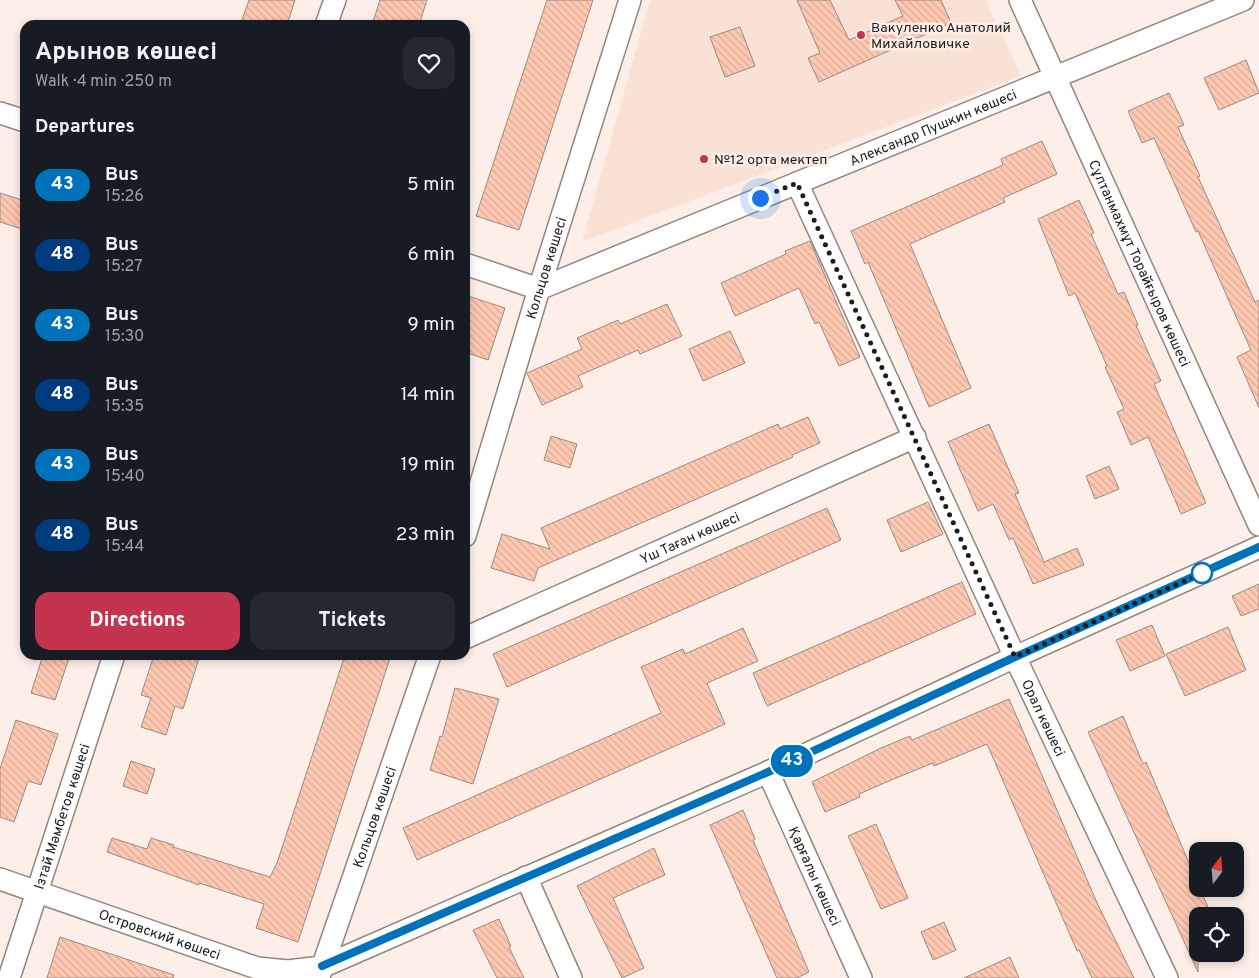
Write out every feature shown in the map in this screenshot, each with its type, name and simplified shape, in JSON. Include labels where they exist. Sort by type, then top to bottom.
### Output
[{"type":"street","points":[[328,20],[335,0]]},
{"type":"street","name":"Кольцов көшесі","points":[[470,519],[539,288],[630,0]]},
{"type":"street","name":"Сұлтанмахмұт Торайғыров көшесі","points":[[1020,0],[1259,525]]},
{"type":"street","name":"Александр Пушкин көшесі","points":[[539,288],[1243,0]]},
{"type":"street","points":[[0,113],[20,119]]},
{"type":"street","name":"Орал көшесі","points":[[797,183],[1015,657],[1167,978]]},
{"type":"street","points":[[470,266],[539,288]]},
{"type":"street","name":"Үш Таған көшесі","points":[[470,636],[915,437]]},
{"type":"street","name":"Островский көшесі","points":[[0,879],[257,968],[320,972],[526,878],[768,772],[1015,657],[1259,547]]},
{"type":"street","name":"Ізтай Мәмбетов көшесі","points":[[9,978],[112,660]]},
{"type":"street","name":"Кольцов көшесі","points":[[320,972],[428,660]]},
{"type":"street","name":"Қарғалы көшесі","points":[[768,772],[861,978]]},
{"type":"street","points":[[526,878],[571,978]]},
{"type":"shaded area","name":"№12 орта мектеп","points":[[650,0],[986,0],[1021,76],[582,242]]},
{"type":"building","points":[[249,0],[295,0],[289,20],[242,20]]},
{"type":"building","points":[[380,0],[427,0],[421,20],[374,20]]},
{"type":"building","points":[[547,0],[593,0],[519,230],[476,216]]},
{"type":"building","points":[[797,0],[830,0],[849,40],[903,16],[895,0],[941,0],[951,23],[819,82],[808,58],[820,53]]},
{"type":"building","points":[[740,27],[755,66],[725,77],[710,37]]},
{"type":"building","points":[[1246,60],[1259,93],[1219,110],[1204,78]]},
{"type":"building","points":[[1169,93],[1184,125],[1178,127],[1200,176],[1198,177],[1255,302],[1259,300],[1259,408],[1237,357],[1251,350],[1154,138],[1142,143],[1128,111]]},
{"type":"building","points":[[1042,141],[1057,174],[1003,198],[1005,202],[910,244],[971,388],[929,407],[868,262],[865,264],[851,231],[1003,165],[1001,159]]},
{"type":"building","points":[[0,193],[20,199],[20,228],[0,222]]},
{"type":"building","points":[[1079,200],[1094,233],[1091,234],[1118,294],[1124,292],[1138,325],[1136,325],[1161,381],[1154,384],[1206,503],[1181,514],[1148,437],[1131,445],[1117,412],[1124,409],[1105,367],[1107,366],[1075,293],[1069,296],[1038,219]]},
{"type":"building","points":[[810,241],[860,357],[839,366],[819,322],[815,324],[799,288],[735,316],[721,283],[786,254],[785,251]]},
{"type":"building","points":[[470,297],[505,308],[488,360],[470,354]]},
{"type":"building","points":[[667,304],[682,336],[640,354],[638,350],[578,376],[583,387],[542,405],[527,373],[582,349],[577,338],[618,320],[620,324]]},
{"type":"building","points":[[730,331],[745,363],[703,381],[689,349]]},
{"type":"building","points":[[808,417],[820,443],[792,455],[793,457],[538,568],[534,581],[491,568],[502,534],[550,549],[541,528],[778,424],[780,429]]},
{"type":"building","points":[[989,424],[1019,493],[1015,494],[1044,562],[1077,548],[1084,565],[1033,584],[1013,538],[1009,540],[993,504],[978,511],[948,442]]},
{"type":"building","points":[[551,436],[577,444],[570,468],[544,460]]},
{"type":"building","points":[[1109,466],[1119,489],[1095,499],[1086,476]]},
{"type":"building","points":[[928,502],[943,534],[901,552],[887,520]]},
{"type":"building","points":[[827,508],[841,540],[507,687],[493,654]]},
{"type":"building","points":[[962,582],[976,614],[767,706],[753,673]]},
{"type":"building","points":[[1259,584],[1259,609],[1241,616],[1232,596]]},
{"type":"building","points":[[1152,625],[1165,656],[1130,671],[1116,640]]},
{"type":"building","points":[[1228,627],[1246,670],[1185,696],[1166,654]]},
{"type":"building","points":[[743,628],[758,661],[707,683],[725,724],[417,860],[403,828],[661,713],[641,667],[683,649],[685,654]]},
{"type":"building","points":[[41,660],[68,660],[55,700],[31,693]]},
{"type":"building","points":[[152,660],[198,660],[183,709],[175,706],[166,735],[141,727],[151,698],[141,695]]},
{"type":"building","points":[[343,660],[389,660],[298,942],[256,928],[264,904],[199,883],[199,885],[107,852],[112,838],[147,849],[151,838],[174,845],[173,847],[270,877],[277,863]]},
{"type":"building","points":[[455,688],[499,699],[473,784],[430,770],[440,736],[442,737]]},
{"type":"building","points":[[1009,699],[1098,905],[1134,978],[1092,978],[1079,950],[1077,951],[987,744],[934,766],[933,763],[896,778],[859,794],[860,797],[825,812],[812,782],[881,748],[910,736],[912,740]]},
{"type":"building","points":[[1123,716],[1143,764],[1146,762],[1189,863],[1189,898],[1204,898],[1208,907],[1189,907],[1189,952],[1088,732]]},
{"type":"building","points":[[16,720],[58,734],[41,785],[28,781],[14,822],[0,817],[0,769]]},
{"type":"building","points":[[131,761],[155,769],[147,794],[123,786]]},
{"type":"building","points":[[743,810],[755,839],[753,840],[809,972],[797,978],[777,978],[710,825]]},
{"type":"building","points":[[876,824],[908,898],[881,909],[848,836]]},
{"type":"building","points":[[654,848],[665,875],[613,898],[644,968],[622,978],[577,886]]},
{"type":"building","points":[[499,919],[511,946],[509,947],[524,978],[497,978],[473,930]]},
{"type":"building","points":[[944,922],[956,950],[933,960],[921,932]]},
{"type":"building","points":[[60,937],[174,975],[173,978],[47,978]]},
{"type":"building","points":[[1010,957],[1019,978],[964,978]]},
{"type":"building","points":[[1193,962],[1198,962],[1198,972]]},
{"type":"bus line","name":"43","points":[[322,966],[768,772],[1015,657],[1259,547]]},
{"type":"place","name":"Вакуленко Анатолий Михайловичке","points":[[861,35]]},
{"type":"place","name":"№12 орта мектеп","points":[[704,159]]},
{"type":"route","points":[[760,198],[797,183],[1015,657],[1207,571],[1202,573]]}]
